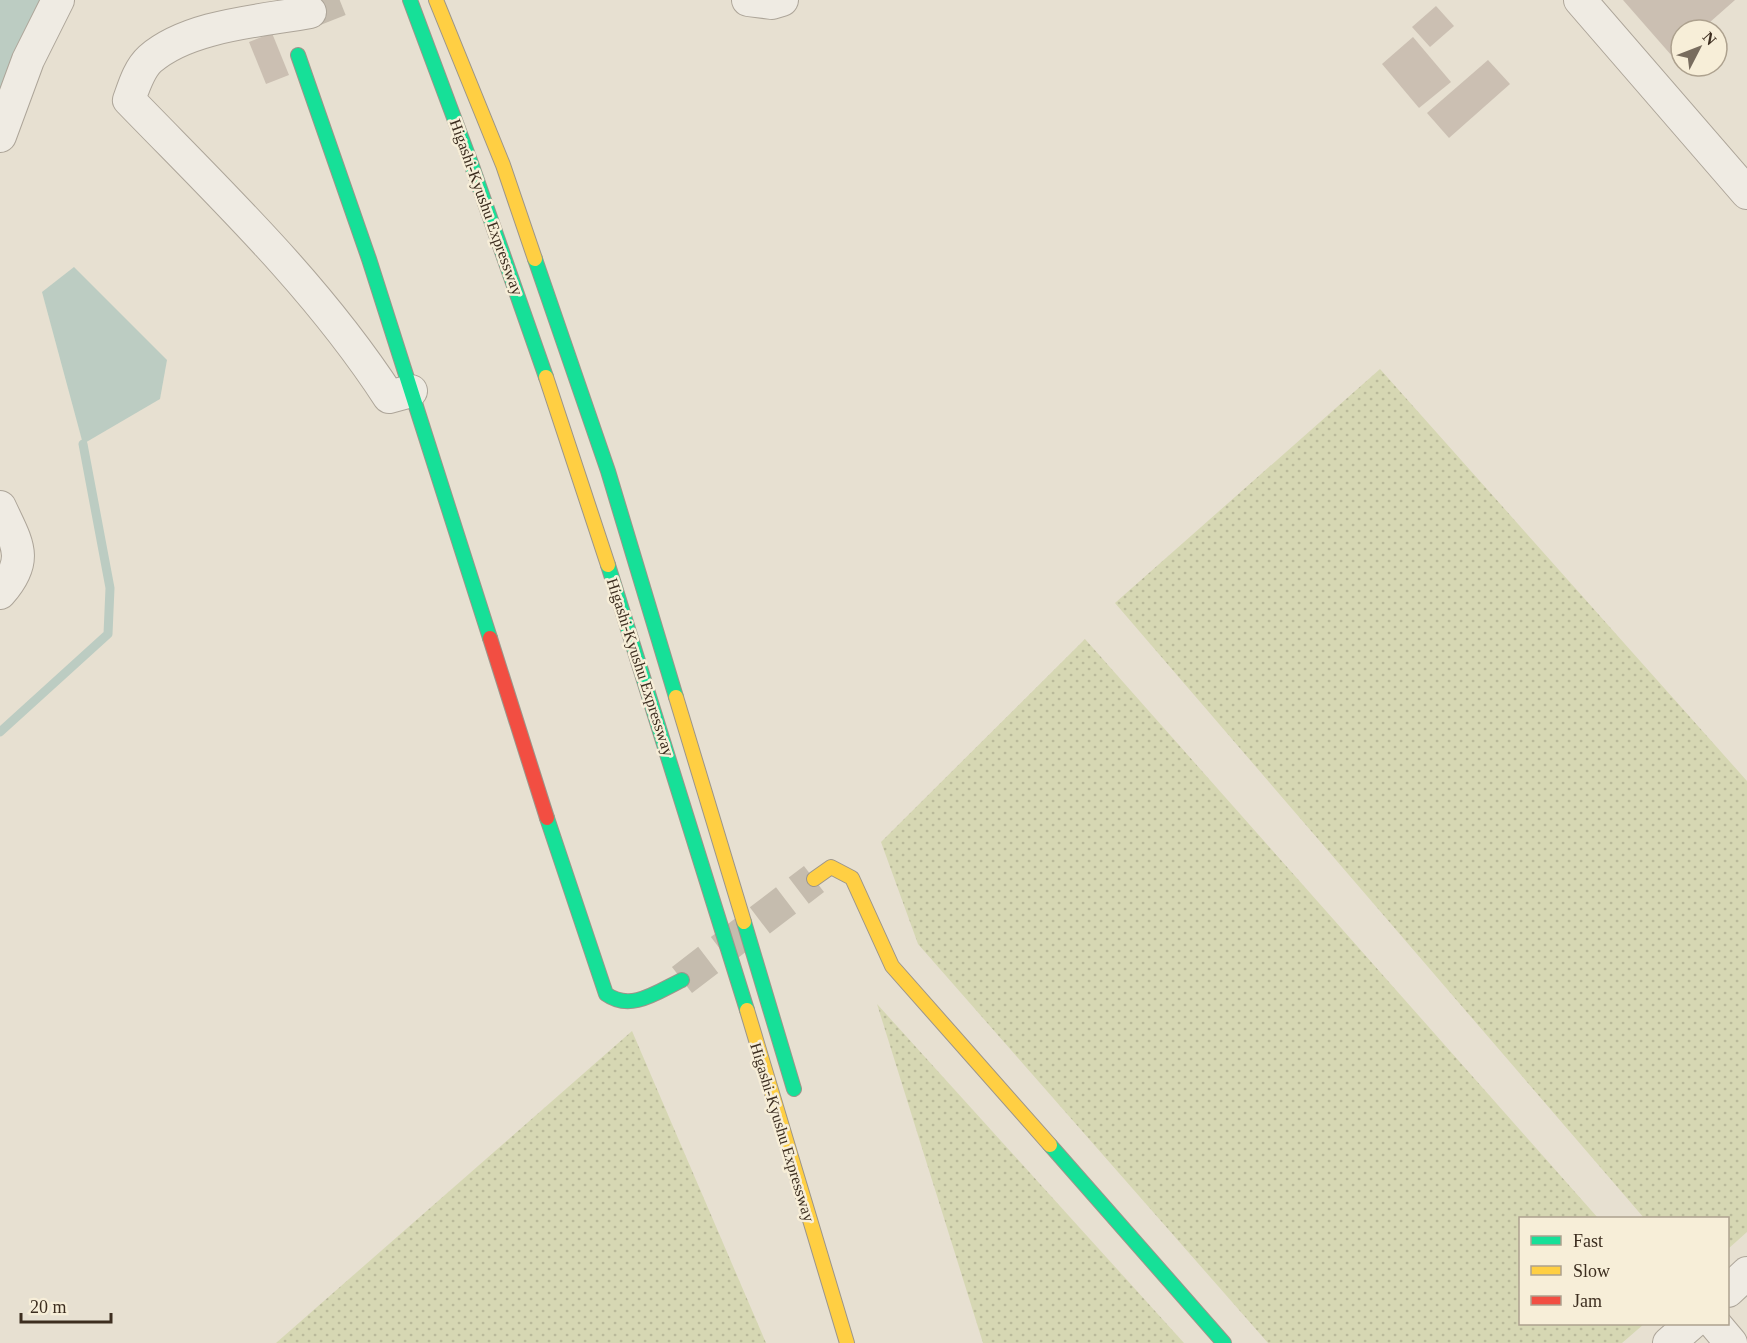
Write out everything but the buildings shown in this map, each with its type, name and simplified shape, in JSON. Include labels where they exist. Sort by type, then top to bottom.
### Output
[{"type":"main road","name":"Higashi-Kyushu Expressway","points":[[410,0],[475,170],[580,474],[682,798],[847,1343]]},
{"type":"main road","name":"Higashi-Kyushu Expressway","points":[[436,0],[503,165],[608,471],[799,1103]]},
{"type":"main road","points":[[297,55],[369,259],[583,930],[606,994],[617,1002],[638,1001],[682,980]]},
{"type":"main road","points":[[814,879],[831,867],[852,878],[892,966],[1224,1343]]},
{"type":"street","points":[[0,136],[28,60],[58,0]]},
{"type":"street","points":[[748,0],[772,3],[782,0]]},
{"type":"street","points":[[1580,0],[1747,193]]},
{"type":"street","points":[[310,12],[208,29],[180,42],[150,59],[137,79],[129,100],[273,249],[360,352],[389,397],[411,391]]},
{"type":"street","points":[[0,507],[19,550],[19,563],[11,581],[0,594]]},
{"type":"street","points":[[1729,1290],[1747,1273]]},
{"type":"street","points":[[1669,1343],[1689,1325]]},
{"type":"street","points":[[1717,1325],[1731,1343]]},
{"type":"green space","points":[[1380,369],[1747,781],[1747,1232],[1729,1248],[1729,1217],[1643,1217],[1115,603]]},
{"type":"green space","points":[[1085,639],[1597,1217],[1519,1217],[1519,1325],[1643,1325],[1622,1343],[1268,1343],[918,944],[881,842]]},
{"type":"green space","points":[[877,1004],[1184,1343],[983,1343]]},
{"type":"green space","points":[[632,1031],[766,1343],[276,1343]]},
{"type":"shaded area","points":[[0,0],[41,0],[0,91]]},
{"type":"shaded area","points":[[74,267],[167,360],[160,399],[83,444],[42,292]]},
{"type":"waterway","points":[[0,732],[108,634],[110,588],[83,444]]},
{"type":"tunnel","points":[[310,12],[340,0]]},
{"type":"tunnel","points":[[682,980],[814,879]]},
{"type":"traffic: fast","points":[[410,0],[472,166],[546,377]]},
{"type":"traffic: fast","points":[[298,55],[369,259],[490,638]]},
{"type":"traffic: fast","points":[[535,259],[608,471],[676,697]]},
{"type":"traffic: fast","points":[[608,565],[747,1010]]},
{"type":"traffic: fast","points":[[547,818],[606,994],[615,999],[634,1001],[682,980]]},
{"type":"traffic: fast","points":[[744,922],[794,1089]]},
{"type":"traffic: fast","points":[[1050,1145],[1224,1343]]},
{"type":"traffic: slow","points":[[436,0],[503,165],[535,259]]},
{"type":"traffic: slow","points":[[546,377],[608,565]]},
{"type":"traffic: slow","points":[[676,697],[744,922]]},
{"type":"traffic: slow","points":[[814,879],[831,867],[852,878],[892,966],[1050,1145]]},
{"type":"traffic: slow","points":[[747,1010],[847,1343]]},
{"type":"traffic: jam","points":[[490,638],[547,818]]}]
